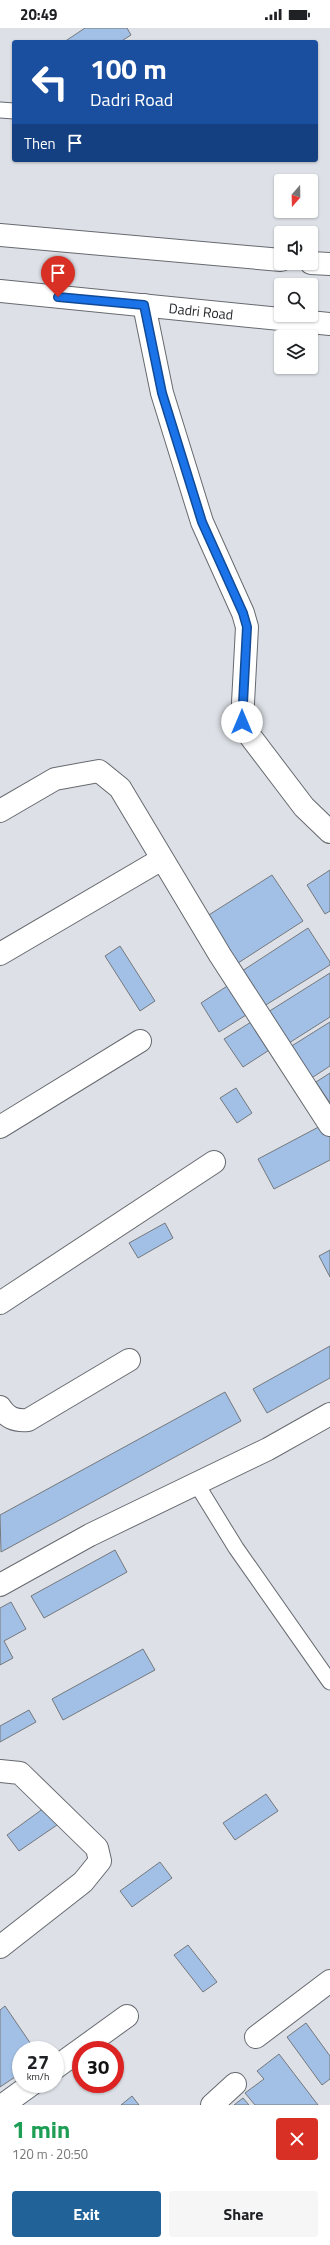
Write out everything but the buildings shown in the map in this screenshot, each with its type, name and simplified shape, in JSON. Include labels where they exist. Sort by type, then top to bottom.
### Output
[{"type":"street","points":[[0,235],[274,259]]},
{"type":"street","points":[[318,263],[330,264]]},
{"type":"street","name":"Dadri Road","points":[[0,291],[330,324]]},
{"type":"street","points":[[144,305],[162,393],[202,522],[247,627],[242,722],[247,732],[304,807],[330,832]]},
{"type":"street","points":[[0,811],[55,779],[99,771],[120,788],[220,955],[330,1125]]},
{"type":"street","points":[[0,954],[162,859]]},
{"type":"street","points":[[0,1127],[140,1041]]},
{"type":"street","points":[[0,1302],[214,1162]]},
{"type":"street","points":[[0,1407],[5,1416],[17,1420],[28,1420],[129,1360]]},
{"type":"street","points":[[0,1585],[90,1535],[268,1449],[330,1414]]},
{"type":"street","points":[[0,1772],[20,1773],[97,1848],[100,1861],[83,1882],[0,1947]]},
{"type":"street","points":[[256,2037],[330,1981]]},
{"type":"street","points":[[64,2061],[126,2016]]},
{"type":"street","points":[[212,2105],[235,2084]]},
{"type":"street","points":[[3,2105],[20,2093]]},
{"type":"lane","points":[[0,110],[12,111]]},
{"type":"lane","points":[[196,1483],[236,1548],[330,1682]]},
{"type":"route","points":[[58,297],[144,305],[162,393],[202,522],[243,613],[247,627],[242,722]]}]
